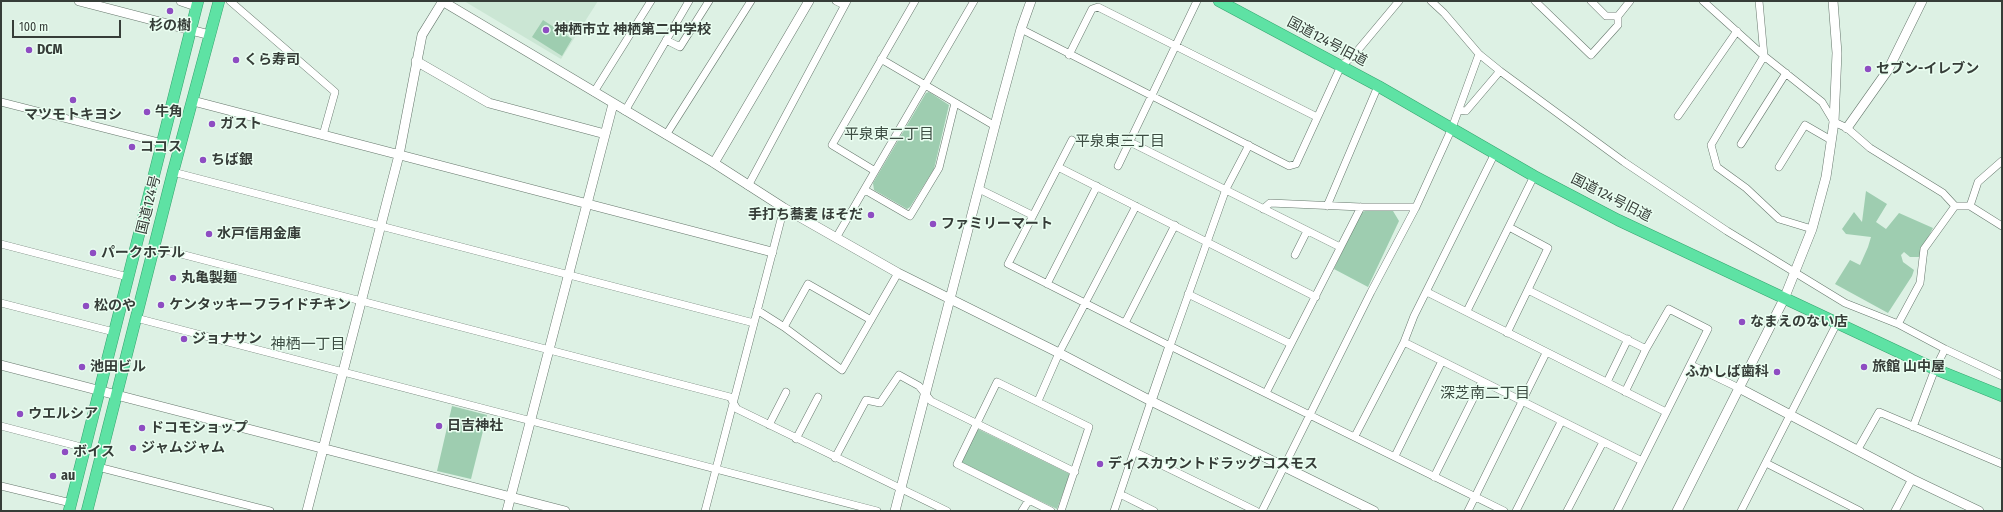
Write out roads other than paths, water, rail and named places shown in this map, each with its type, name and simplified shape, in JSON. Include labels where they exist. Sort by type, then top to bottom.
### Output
[{"type":"highway","name":"国道124号","points":[[87,511],[173,172],[219,1]]},
{"type":"highway","name":"国道124号旧道","points":[[1219,1],[1378,86],[1534,176],[1618,220],[1935,369],[2002,396]]},
{"type":"highway","name":"国道124号","points":[[70,507],[197,4]]},
{"type":"street","points":[[79,1],[210,35]]},
{"type":"street","points":[[181,1],[197,4]]},
{"type":"street","points":[[230,1],[335,92],[323,135]]},
{"type":"street","points":[[307,511],[399,155],[422,35],[443,1],[714,163],[784,208],[898,273],[1059,353],[1151,402],[1285,466],[1374,511]]},
{"type":"street","points":[[594,92],[651,1]]},
{"type":"street","points":[[625,111],[689,1]]},
{"type":"street","points":[[666,40],[680,47],[709,1]]},
{"type":"street","points":[[666,135],[751,1]]},
{"type":"street","points":[[714,163],[809,1]]},
{"type":"street","points":[[748,186],[846,3],[836,1]]},
{"type":"street","points":[[875,171],[832,145],[915,1]]},
{"type":"street","points":[[836,238],[974,1]]},
{"type":"street","points":[[895,511],[1020,29],[1031,1]]},
{"type":"street","points":[[1118,166],[1196,1]]},
{"type":"street","points":[[1020,29],[1289,166],[1296,164],[1341,66],[1353,56],[1399,1]]},
{"type":"street","points":[[1431,1],[1444,13],[1479,54],[1500,71],[1631,167],[1727,231],[1795,274],[1845,303],[1898,324],[1945,350],[2002,376]]},
{"type":"street","points":[[1535,1],[1591,55],[1618,25],[1618,16],[1630,1]]},
{"type":"street","points":[[1591,1],[1606,16],[1618,16]]},
{"type":"street","points":[[1703,1],[1764,56],[1822,102],[1834,122],[1847,128],[1870,148],[1943,193],[1955,206],[1970,206],[2002,226]]},
{"type":"street","points":[[1759,1],[1764,56],[1712,145],[1716,167],[1746,188],[1779,219],[1812,228]]},
{"type":"street","points":[[1677,511],[1784,299],[1812,228],[1826,177],[1834,122],[1837,53],[1833,1]]},
{"type":"street","points":[[1847,128],[1888,70],[1922,1]]},
{"type":"street","points":[[1069,55],[1092,9],[1098,7],[1317,117]]},
{"type":"street","points":[[1678,116],[1737,31]]},
{"type":"street","points":[[1262,511],[1311,416],[1371,292],[1416,207],[1452,128],[1479,54]]},
{"type":"street","points":[[881,60],[995,126]]},
{"type":"street","points":[[416,61],[489,103],[605,134]]},
{"type":"street","points":[[1459,110],[1466,111],[1500,71]]},
{"type":"street","points":[[1741,144],[1786,73]]},
{"type":"street","points":[[1327,206],[1378,86]]},
{"type":"street","points":[[193,101],[772,252]]},
{"type":"street","points":[[1,102],[162,143]]},
{"type":"street","points":[[865,190],[910,216],[939,168],[955,103]]},
{"type":"street","points":[[507,511],[613,104]]},
{"type":"street","points":[[1779,167],[1805,125],[1831,140]]},
{"type":"street","points":[[1072,140],[1008,264],[1504,511]]},
{"type":"street","points":[[1130,142],[1340,247]]},
{"type":"street","points":[[1114,511],[1188,294],[1226,189],[1249,145]]},
{"type":"street","points":[[1355,436],[1404,342],[1414,316],[1495,153]]},
{"type":"street","points":[[1970,206],[1978,182],[2002,161]]},
{"type":"street","points":[[1058,166],[1316,296]]},
{"type":"street","points":[[173,172],[754,322]]},
{"type":"street","points":[[1467,311],[1534,176]]},
{"type":"street","points":[[1047,284],[1097,186]]},
{"type":"street","points":[[979,189],[1032,215]]},
{"type":"street","points":[[1263,209],[1270,203],[1361,207],[1416,207]]},
{"type":"street","points":[[1038,401],[1059,353],[1136,206]]},
{"type":"street","points":[[1898,324],[1920,283],[1924,249],[1955,206]]},
{"type":"street","points":[[1266,393],[1361,207]]},
{"type":"street","points":[[705,511],[784,208]]},
{"type":"street","points":[[1125,323],[1175,225]]},
{"type":"street","points":[[1506,333],[1548,248],[1509,227]]},
{"type":"street","points":[[1295,255],[1307,231]]},
{"type":"street","points":[[1,244],[128,277]]},
{"type":"street","points":[[154,248],[730,397],[737,409],[769,426],[947,511]]},
{"type":"street","points":[[757,310],[784,327],[842,370],[898,273]]},
{"type":"street","points":[[784,327],[808,284],[870,320]]},
{"type":"street","points":[[1528,290],[1646,349]]},
{"type":"street","points":[[1427,292],[1666,412]]},
{"type":"street","points":[[1188,294],[1291,344]]},
{"type":"street","points":[[1,304],[114,332]]},
{"type":"street","points":[[1617,511],[1708,329],[1669,309],[1646,349],[1625,392]]},
{"type":"street","points":[[136,318],[877,511]]},
{"type":"street","points":[[1741,511],[1836,323]]},
{"type":"street","points":[[1607,382],[1628,339]]},
{"type":"street","points":[[1404,342],[1642,462]]},
{"type":"street","points":[[1913,427],[1935,369],[1945,350]]},
{"type":"street","points":[[1468,511],[1546,353]]},
{"type":"street","points":[[1395,456],[1442,361]]},
{"type":"street","points":[[1,365],[565,511]]},
{"type":"street","points":[[1691,365],[1858,449],[1912,479],[1979,511]]},
{"type":"street","points":[[835,458],[866,400],[880,403],[899,375],[919,386],[931,401],[1075,472]]},
{"type":"street","points":[[1434,477],[1482,381]]},
{"type":"street","points":[[1051,511],[957,464],[976,422],[997,382],[1038,401],[1089,428],[1061,511]]},
{"type":"street","points":[[769,426],[786,392]]},
{"type":"street","points":[[796,438],[818,396]]},
{"type":"street","points":[[1858,449],[1878,412],[2002,464]]},
{"type":"street","points":[[1516,511],[1561,422]]},
{"type":"street","points":[[1,426],[85,448]]},
{"type":"street","points":[[1567,511],[1602,442]]},
{"type":"street","points":[[1135,452],[1256,511]]},
{"type":"street","points":[[1766,463],[1860,511]]},
{"type":"street","points":[[98,467],[270,511]]},
{"type":"street","points":[[1896,511],[1912,479]]},
{"type":"street","points":[[1,486],[70,507]]},
{"type":"street","points":[[1120,494],[1154,511]]},
{"type":"street","points":[[1022,511],[1028,500]]},
{"type":"place","name":"杉の樹","points":[[170,11]]},
{"type":"place","name":"神栖市立 神栖第二中学校","points":[[546,30]]},
{"type":"place","name":"DCM","points":[[29,50]]},
{"type":"place","name":"くら寿司","points":[[236,60]]},
{"type":"place","name":"セブン-イレブン","points":[[1868,69]]},
{"type":"place","name":"マツモトキヨシ","points":[[73,100]]},
{"type":"place","name":"牛角","points":[[147,112]]},
{"type":"place","name":"ガスト","points":[[212,124]]},
{"type":"place","name":"ココス","points":[[132,147]]},
{"type":"place","name":"ちば銀","points":[[203,160]]},
{"type":"place","name":"手打ち蕎麦 ほそだ","points":[[871,215]]},
{"type":"place","name":"ファミリーマート","points":[[933,224]]},
{"type":"place","name":"水戸信用金庫","points":[[209,234]]},
{"type":"place","name":"パークホテル","points":[[93,253]]},
{"type":"place","name":"丸亀製麺","points":[[173,278]]},
{"type":"place","name":"ケンタッキーフライドチキン","points":[[161,305]]},
{"type":"place","name":"松のや","points":[[86,306]]},
{"type":"place","name":"なまえのない店","points":[[1742,322]]},
{"type":"place","name":"ジョナサン","points":[[184,339]]},
{"type":"place","name":"池田ビル","points":[[82,367]]},
{"type":"place","name":"旅館 山中屋","points":[[1864,367]]},
{"type":"place","name":"ふかしば歯科","points":[[1777,372]]},
{"type":"place","name":"ウエルシア","points":[[20,414]]},
{"type":"place","name":"日吉神社","points":[[439,426]]},
{"type":"place","name":"ドコモショップ","points":[[142,428]]},
{"type":"place","name":"ジャムジャム","points":[[133,448]]},
{"type":"place","name":"ボイス","points":[[65,452]]},
{"type":"place","name":"ディスカウントドラッグコスモス","points":[[1100,464]]},
{"type":"place","name":"au","points":[[53,476]]},
{"type":"district","name":"平泉東二丁目","points":[[889,135]]},
{"type":"district","name":"平泉東三丁目","points":[[1120,142]]},
{"type":"district","name":"神栖一丁目","points":[[308,345]]},
{"type":"district","name":"深芝南二丁目","points":[[1485,394]]}]
